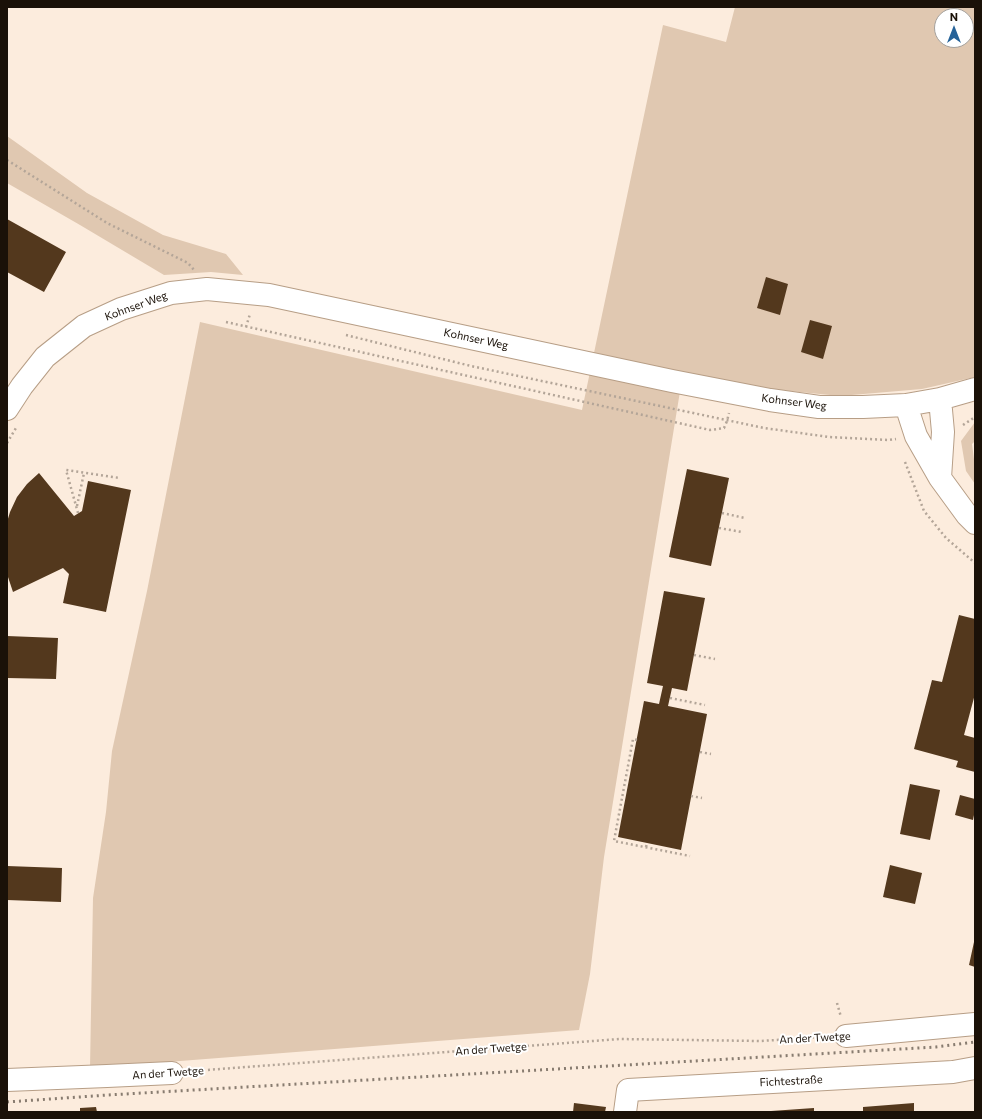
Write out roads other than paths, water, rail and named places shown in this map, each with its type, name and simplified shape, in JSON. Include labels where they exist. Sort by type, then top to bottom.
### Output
[{"type":"street","name":"Kohnser Weg","points":[[13,416],[22,386],[45,357],[84,326],[121,309],[171,293],[208,289],[269,295],[672,381],[770,400],[819,407],[906,405],[940,399],[975,389]]},
{"type":"street","points":[[940,399],[943,432],[940,478]]},
{"type":"street","points":[[906,405],[916,436],[940,478],[975,523]]},
{"type":"street","name":"An der Twetge","points":[[846,1036],[975,1024]]},
{"type":"street","name":"Fichtestraße","points":[[625,1112],[628,1090],[954,1072],[975,1068]]},
{"type":"street","name":"An der Twetge","points":[[7,1080],[172,1073]]},
{"type":"railway","points":[[7,1102],[936,1047],[975,1042]]}]
